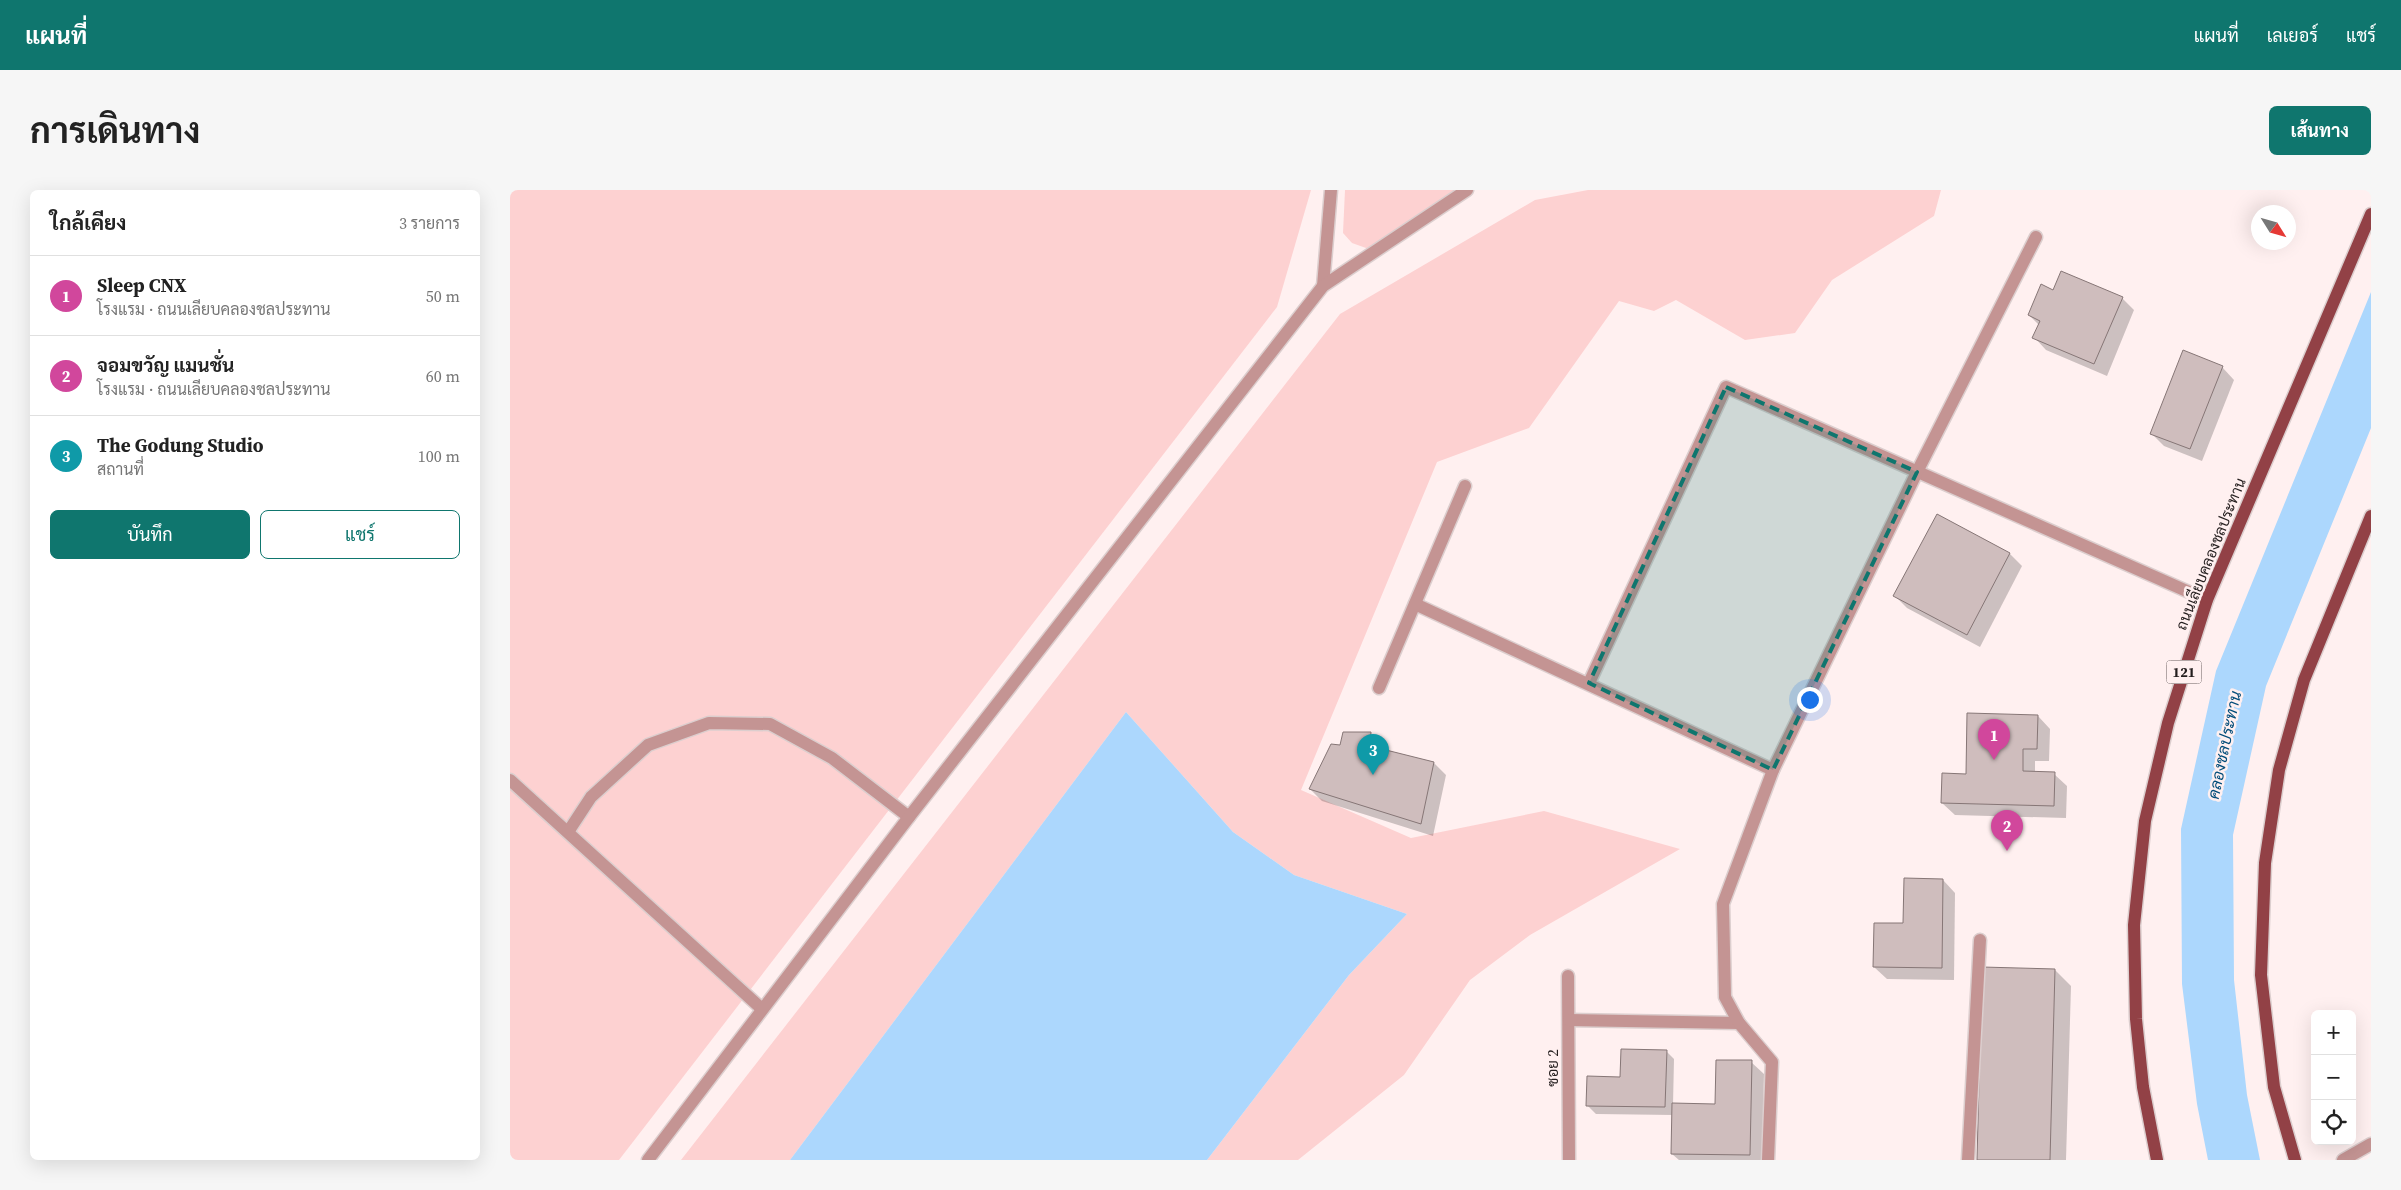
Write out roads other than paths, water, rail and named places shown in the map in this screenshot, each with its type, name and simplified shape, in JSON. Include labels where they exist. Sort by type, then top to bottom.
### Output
[{"type":"main road","name":"ถนนเลียบคลองชลประทาน","points":[[2158,1160],[2143,1088],[2136,1020],[2134,925],[2145,821],[2168,723],[2207,600],[2371,214]]},
{"type":"main road","points":[[2295,1160],[2274,1087],[2262,975],[2265,863],[2279,770],[2304,680],[2371,516]]},
{"type":"street","points":[[1323,286],[1331,190]]},
{"type":"street","points":[[648,1160],[910,817],[1323,286],[1467,190]]},
{"type":"street","points":[[1768,1160],[1772,1062],[1739,1023],[1725,997],[1723,904],[1773,770],[1917,472],[2036,237]]},
{"type":"street","points":[[1589,684],[1726,388],[2207,600]]},
{"type":"street","points":[[1379,688],[1465,486]]},
{"type":"street","points":[[1415,604],[1773,770]]},
{"type":"street","points":[[568,832],[590,798],[648,745],[709,722],[770,724],[832,758],[910,817]]},
{"type":"street","points":[[510,780],[762,1009]]},
{"type":"street","points":[[1968,1160],[1980,940]]},
{"type":"street","name":"ซอย 2","points":[[1568,976],[1569,1160]]},
{"type":"street","points":[[1569,1020],[1739,1023]]},
{"type":"street","points":[[2343,1160],[2371,1144]]},
{"type":"water","name":"คลองชลประทาน","points":[[2371,292],[2371,428],[2266,686],[2233,835],[2234,980],[2247,1095],[2260,1160],[2208,1160],[2197,1104],[2182,984],[2181,829],[2216,671]]},
{"type":"water","points":[[1126,712],[1233,832],[1294,875],[1407,914],[1349,975],[1207,1160],[790,1160]]},
{"type":"place","name":"Sleep CNX","points":[[1994,760]]},
{"type":"place","name":"The Godung Studio","points":[[1373,775]]},
{"type":"place","name":"จอมขวัญ แมนชั่น","points":[[2007,851]]}]
